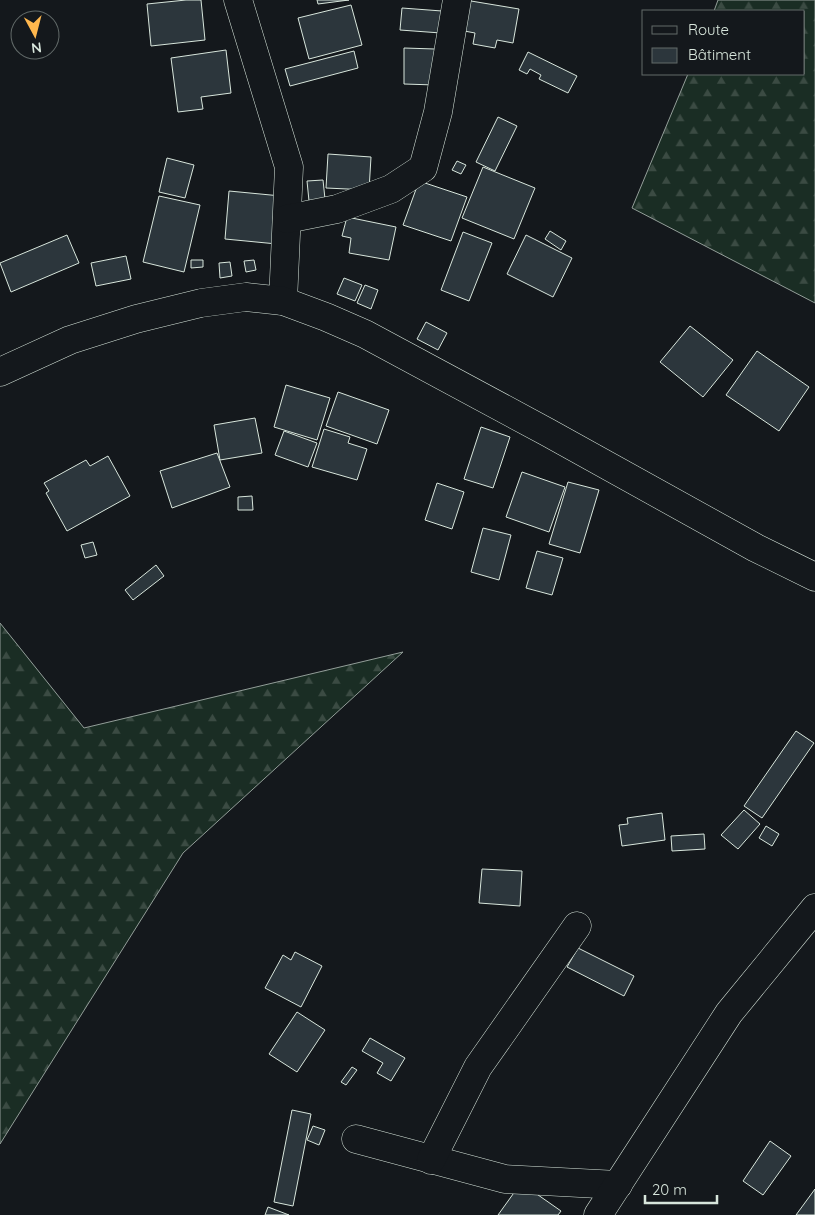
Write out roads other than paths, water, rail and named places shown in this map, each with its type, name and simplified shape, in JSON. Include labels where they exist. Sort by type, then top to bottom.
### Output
[{"type":"street","points":[[238,0],[289,167],[283,301]]},
{"type":"street","points":[[287,219],[337,209],[390,189],[423,168],[438,112],[457,0]]},
{"type":"street","points":[[0,372],[70,340],[136,319],[201,303],[228,299],[246,297],[283,301],[365,334],[756,548],[815,577]]},
{"type":"street","points":[[598,1215],[729,1013],[815,908]]},
{"type":"street","points":[[431,1160],[478,1067],[576,926]]},
{"type":"street","points":[[356,1139],[505,1179],[618,1184]]}]
